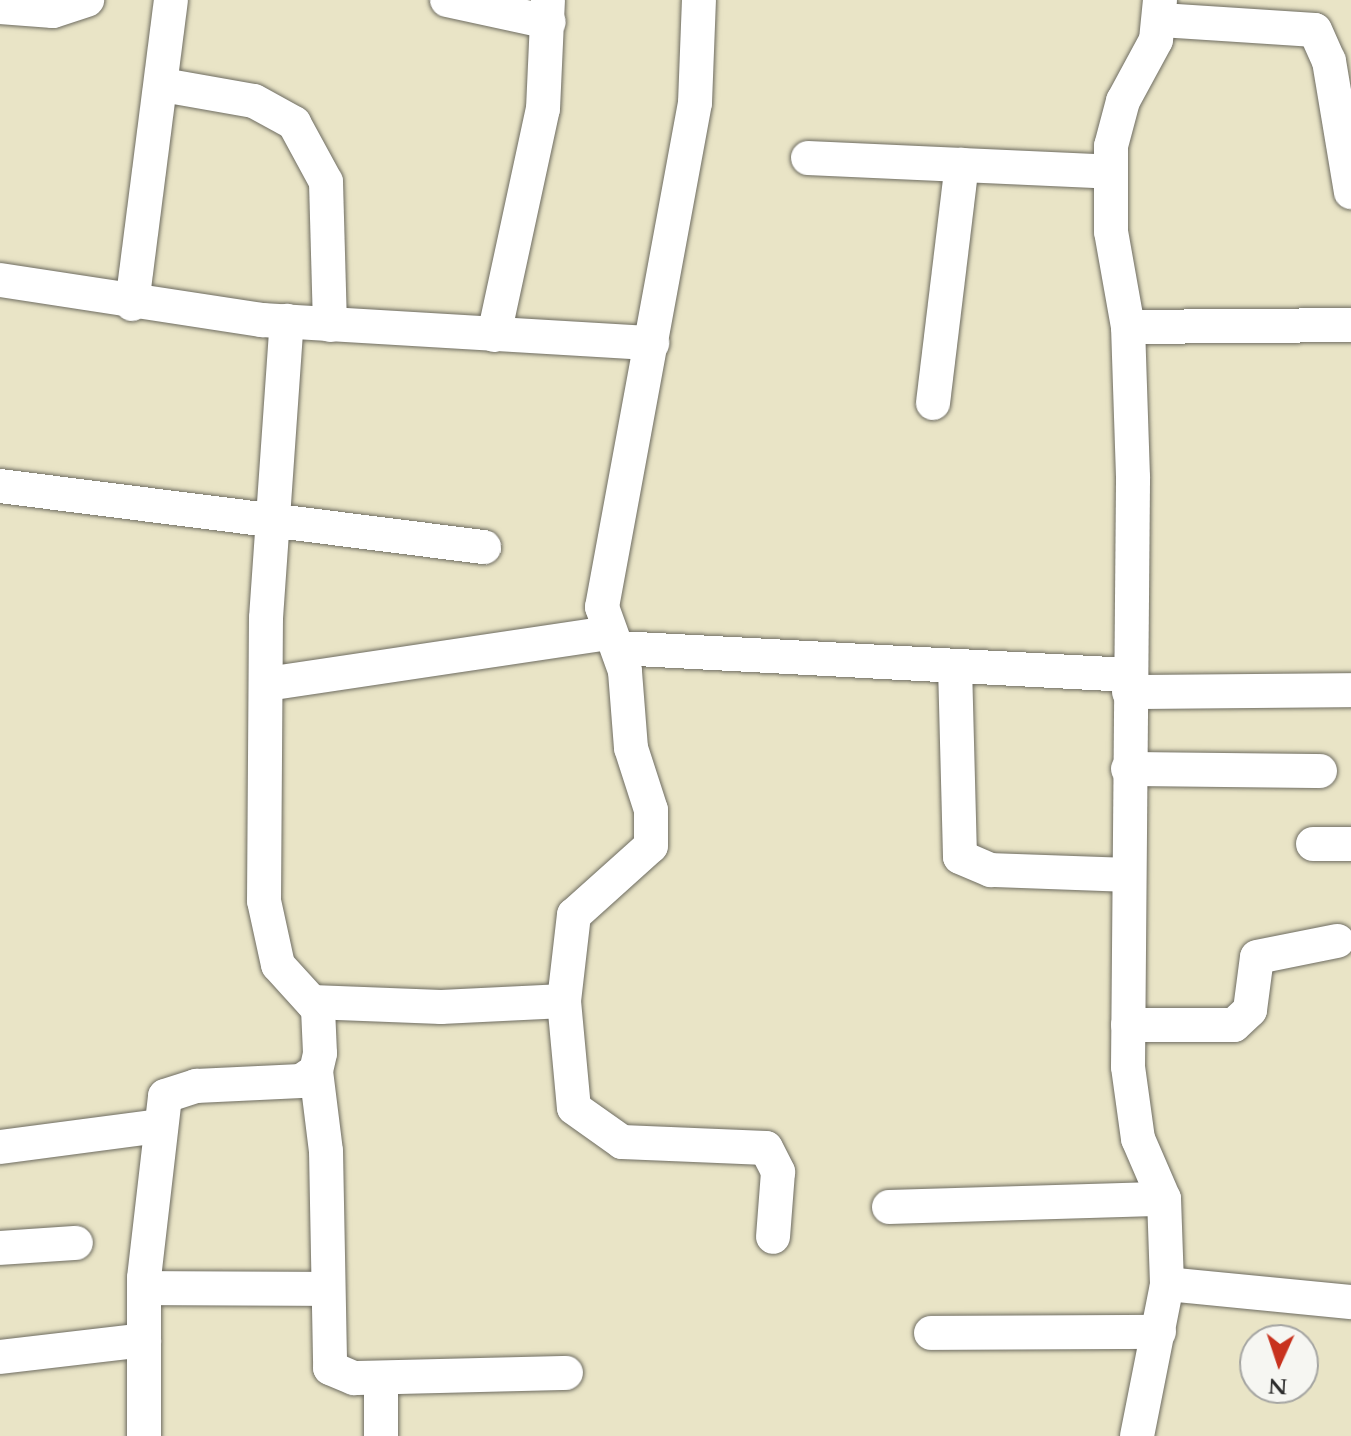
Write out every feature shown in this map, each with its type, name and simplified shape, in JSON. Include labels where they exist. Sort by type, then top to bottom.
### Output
[{"type":"street","points":[[0,7],[53,11],[87,0]]},
{"type":"street","points":[[132,304],[163,85],[171,0]]},
{"type":"street","points":[[447,0],[548,11],[535,158],[506,256],[494,335]]},
{"type":"street","points":[[699,0],[695,103],[602,607],[614,640],[631,748],[651,810],[651,846],[574,915],[564,1001],[574,1108],[622,1142],[766,1148],[778,1172],[773,1237]]},
{"type":"street","points":[[1137,1436],[1167,1284],[1164,1199],[1133,1118],[1128,1025],[1128,327],[1111,232],[1111,172],[1120,110],[1161,10],[1315,30],[1329,61],[1346,138],[1351,192]]},
{"type":"street","points":[[163,85],[254,101],[294,123],[318,161],[328,192],[330,325]]},
{"type":"street","points":[[808,158],[1111,172]]},
{"type":"street","points":[[933,403],[962,165]]},
{"type":"street","points":[[0,280],[132,304],[287,321],[652,343]]},
{"type":"street","points":[[287,321],[272,516],[267,684],[270,947],[312,1002],[322,1029],[316,1071],[326,1151],[326,1289],[330,1368],[381,1378],[566,1373]]},
{"type":"street","points":[[1128,327],[1351,325]]},
{"type":"street","points":[[0,486],[272,516],[484,547]]},
{"type":"street","points":[[267,684],[614,640],[955,666],[1129,683],[1351,690]]},
{"type":"street","points":[[955,666],[960,857],[991,870],[1127,875]]},
{"type":"street","points":[[1128,769],[1320,771]]},
{"type":"street","points":[[1313,844],[1351,844]]},
{"type":"street","points":[[1128,1025],[1234,1025],[1250,1010],[1257,957],[1337,941]]},
{"type":"street","points":[[312,1002],[441,1007],[564,1001]]},
{"type":"street","points":[[144,1436],[144,1288],[165,1096],[177,1088],[280,1084],[316,1071]]},
{"type":"street","points":[[0,1147],[160,1126]]},
{"type":"street","points":[[889,1207],[1164,1199]]},
{"type":"street","points":[[0,1248],[76,1243]]},
{"type":"street","points":[[1167,1284],[1351,1302]]},
{"type":"street","points":[[144,1288],[326,1289]]},
{"type":"street","points":[[931,1333],[1159,1332]]},
{"type":"street","points":[[0,1357],[144,1340]]},
{"type":"street","points":[[381,1378],[381,1436]]}]
